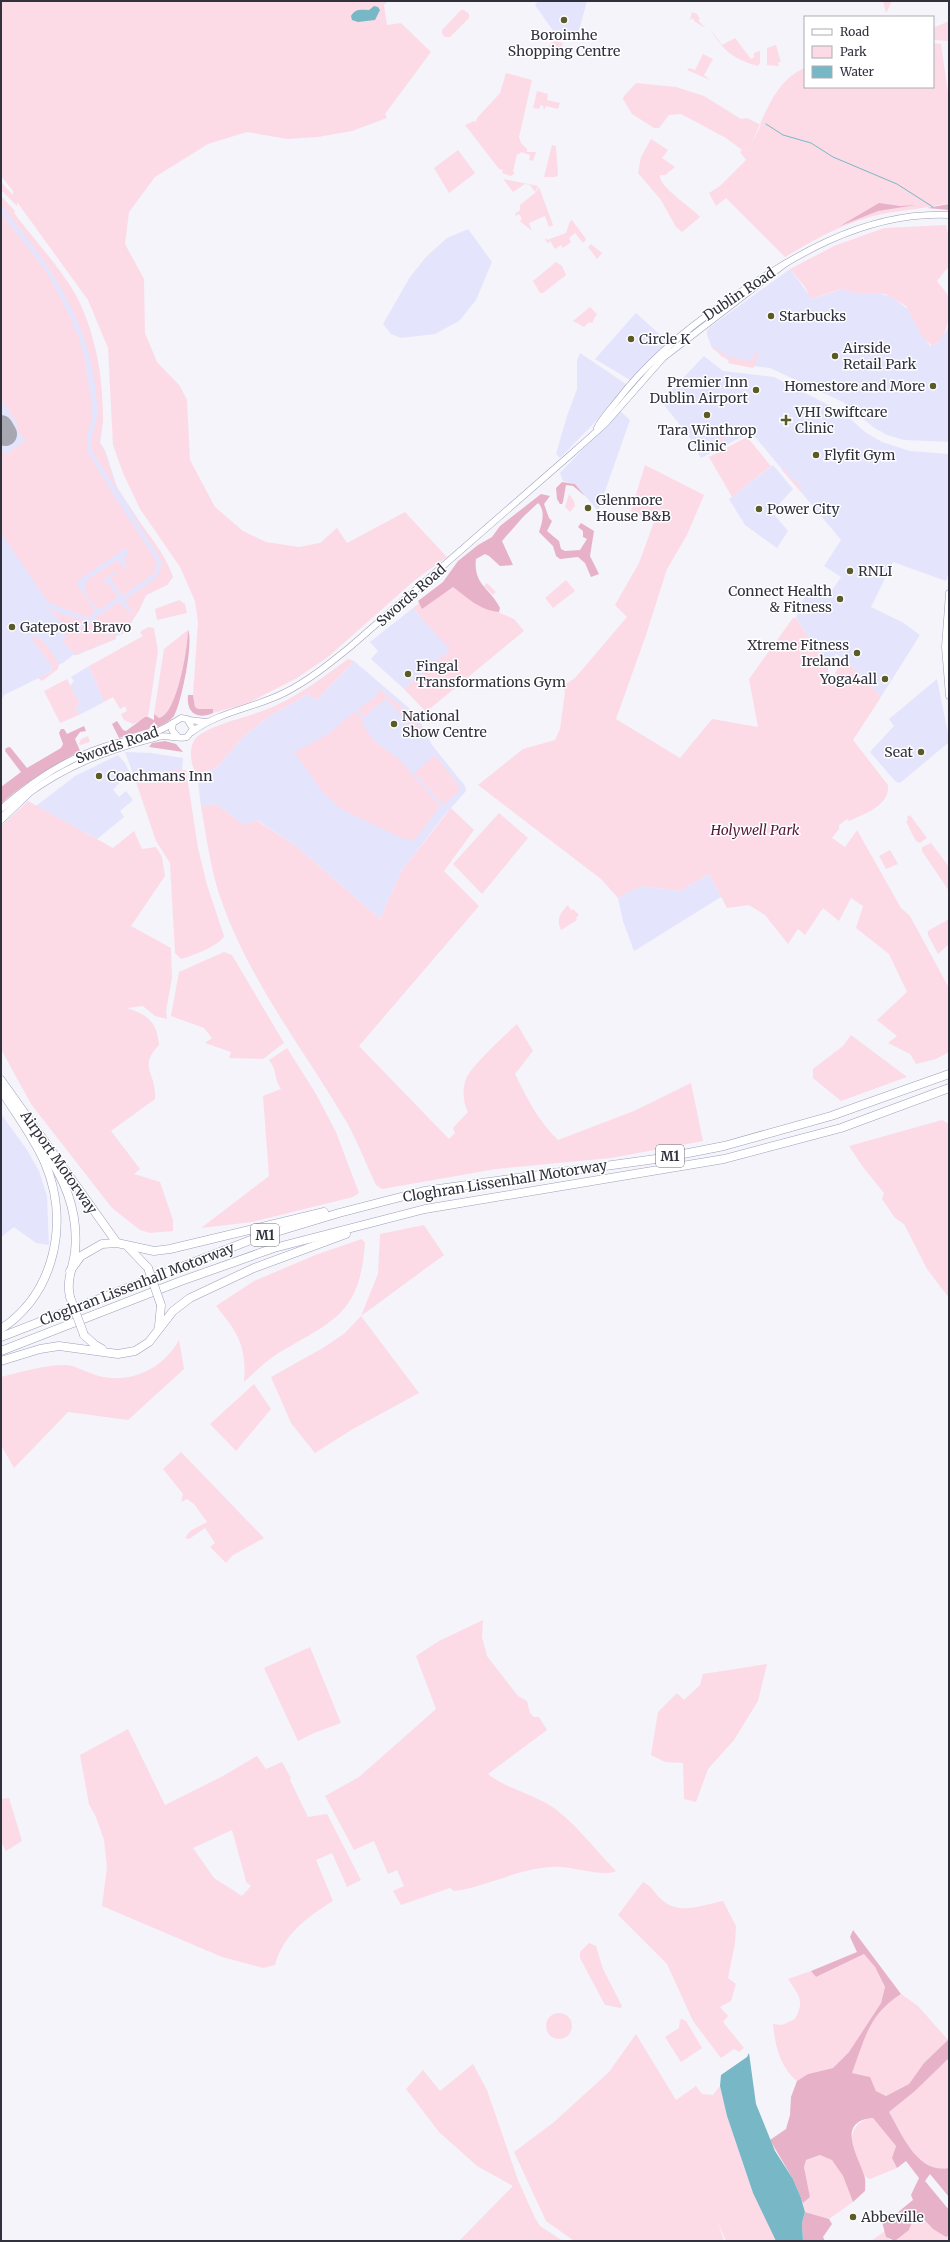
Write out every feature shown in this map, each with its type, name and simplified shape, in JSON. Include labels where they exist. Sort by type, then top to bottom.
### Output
[{"type":"highway","points":[[1,819],[28,794]]},
{"type":"highway","name":"Cloghran Lissenhall Motorway","points":[[1,1337],[256,1238],[339,1213],[424,1191],[663,1158],[724,1146],[831,1116],[909,1089],[949,1072]]},
{"type":"highway","name":"Airport Motorway","points":[[1,1080],[118,1243]]},
{"type":"highway","name":"Cloghran Lissenhall Motorway","points":[[1,1351],[181,1281],[274,1248],[402,1214],[724,1159],[841,1128],[949,1088]]},
{"type":"highway","points":[[1,1089],[60,1175],[73,1209],[77,1233],[68,1282],[70,1297],[84,1335],[94,1345],[106,1352]]},
{"type":"highway","name":"Airport Motorway","points":[[1,1089],[30,1134],[45,1164],[54,1192],[57,1224],[53,1256],[38,1292],[21,1313],[1,1329]]},
{"type":"highway","points":[[841,1128],[949,1093]]},
{"type":"highway","name":"M1","points":[[70,1271],[74,1262],[88,1250],[102,1244],[118,1243],[154,1251],[170,1249],[264,1226],[424,1191]]},
{"type":"highway","points":[[159,1326],[173,1311],[190,1298],[254,1268],[402,1214]]},
{"type":"highway","name":"M1","points":[[1,1361],[54,1347],[75,1347],[106,1352],[126,1353],[142,1348],[149,1342],[159,1326],[161,1305],[148,1268],[127,1246]]},
{"type":"main road","name":"Dublin Road","points":[[694,329],[772,269],[826,241],[864,226],[914,216],[949,215]]},
{"type":"main road","name":"Swords Road","points":[[192,732],[206,722],[278,696],[316,674],[415,592],[593,433],[601,420],[647,365],[694,329]]},
{"type":"main road","points":[[949,593],[945,647],[949,696]]},
{"type":"main road","points":[[181,718],[189,720],[192,726],[192,732],[188,737],[178,737],[172,730],[173,723],[181,718]]},
{"type":"main road","name":"Swords Road","points":[[189,720],[206,722]]},
{"type":"main road","name":"Swords Road","points":[[1,809],[46,776],[75,759],[104,747],[160,731],[173,723]]},
{"type":"main road","name":"Swords Road","points":[[1,814],[28,794],[75,765],[106,751],[161,736],[178,737]]},
{"type":"shaded area","name":"Boroimhe Shopping Centre","points":[[538,1],[587,1],[577,38],[554,32],[535,5]]},
{"type":"shaded area","points":[[1,201],[72,290],[81,306],[95,348],[100,373],[103,420],[100,443],[105,450],[117,487],[157,548],[173,577],[167,585],[146,595],[130,625],[122,634],[116,636],[116,639],[77,655],[73,655],[63,663],[53,667],[51,672],[4,695],[1,701]]},
{"type":"shaded area","points":[[879,203],[900,206],[916,205],[878,211],[840,226]]},
{"type":"shaded area","points":[[949,204],[949,210],[927,208]]},
{"type":"shaded area","points":[[468,229],[492,262],[476,300],[459,321],[435,334],[401,338],[391,334],[383,324],[410,277],[426,257],[447,238]]},
{"type":"shaded area","name":"Airside Retail Park","points":[[790,269],[812,299],[842,289],[855,293],[877,293],[892,297],[910,311],[918,328],[930,346],[936,344],[949,327],[949,442],[904,440],[887,435],[873,427],[843,402],[770,368],[733,364],[712,348],[707,335],[707,330]]},
{"type":"shaded area","points":[[636,313],[668,342],[630,380],[595,359]]},
{"type":"shaded area","points":[[580,353],[626,384],[598,419],[560,458],[556,454],[567,416],[577,389],[577,361]]},
{"type":"shaded area","name":"Airside Retail Park","points":[[704,356],[723,371],[774,377],[844,413],[865,432],[882,442],[910,451],[949,454],[949,571],[946,581],[893,562],[871,607],[902,622],[920,635],[881,697],[843,658],[836,654],[828,667],[796,618],[801,603],[814,583],[830,593],[841,577],[824,566],[841,540],[751,432],[701,458],[688,435],[661,401]]},
{"type":"shaded area","points":[[620,411],[630,420],[598,511],[575,484],[563,481],[560,473]]},
{"type":"shaded area","points":[[773,465],[793,489],[772,512],[788,531],[777,548],[745,525],[729,499]]},
{"type":"shaded area","points":[[562,482],[575,484],[585,496],[573,486],[566,485],[563,502],[560,504],[557,499],[556,488]]},
{"type":"shaded area","points":[[541,494],[550,496],[544,504],[549,518],[552,521],[547,531],[559,541],[561,549],[565,551],[580,550],[587,539],[583,537],[583,531],[578,527],[581,523],[594,531],[590,556],[599,574],[591,577],[585,563],[578,557],[560,559],[556,556],[553,546],[539,532],[543,513],[538,503],[523,517],[502,541],[513,565],[500,566],[485,554],[476,559],[477,575],[500,608],[499,612],[485,609],[453,587],[422,609],[418,601],[443,582],[458,561],[478,545],[492,537],[500,526]]},
{"type":"shaded area","points":[[413,608],[451,650],[404,689],[371,659],[378,651],[370,642]]},
{"type":"shaded area","points":[[188,630],[189,647],[186,673],[180,700],[174,716],[169,721],[158,727],[154,722],[149,729],[119,738],[112,724],[117,721],[123,730],[126,731],[145,717],[154,720],[154,714],[159,718],[165,714],[171,705],[184,665]]},
{"type":"shaded area","name":"National Show Centre","points":[[354,661],[416,714],[432,745],[465,786],[466,791],[443,817],[402,870],[380,919],[296,846],[257,820],[244,825],[216,804],[201,807],[197,774],[216,768],[244,736],[268,717],[308,694],[317,700]]},
{"type":"shaded area","points":[[89,666],[104,702],[79,715],[75,707],[80,704],[70,686],[74,681],[71,677]]},
{"type":"shaded area","points":[[937,679],[949,738],[948,743],[900,783],[896,782],[870,752],[894,726],[889,719]]},
{"type":"shaded area","points":[[188,695],[193,695],[195,707],[198,709],[213,709],[213,713],[202,716],[194,713],[189,706]]},
{"type":"shaded area","points":[[84,726],[86,731],[80,732],[75,739],[80,751],[29,782],[1,804],[1,787],[21,772],[5,751],[6,748],[10,747],[27,768],[61,748],[63,744],[59,733],[61,729],[64,729],[67,734]]},
{"type":"shaded area","points":[[165,741],[176,744],[183,752],[149,747],[152,743]]},
{"type":"shaded area","points":[[125,752],[151,753],[183,758],[182,770],[174,770],[155,783],[136,782]]},
{"type":"shaded area","points":[[118,755],[125,763],[129,771],[113,790],[119,797],[126,791],[133,800],[120,811],[124,817],[97,839],[36,806],[75,776]]},
{"type":"shaded area","points":[[709,874],[721,897],[634,951],[623,921],[618,898],[643,886],[680,891]]},
{"type":"shaded area","points":[[1,1114],[27,1150],[39,1171],[47,1196],[49,1245],[36,1243],[14,1227],[1,1237]]},
{"type":"shaded area","points":[[853,1930],[901,1994],[881,2010],[874,2019],[852,2073],[870,2077],[876,2091],[886,2096],[909,2084],[924,2063],[949,2039],[949,2058],[915,2091],[889,2112],[905,2141],[919,2159],[928,2165],[938,2168],[949,2168],[949,2197],[930,2174],[925,2181],[949,2210],[949,2235],[946,2237],[933,2229],[921,2216],[914,2217],[909,2230],[895,2241],[886,2237],[882,2222],[888,2214],[897,2213],[913,2200],[911,2195],[919,2178],[906,2161],[897,2168],[892,2158],[896,2146],[873,2118],[861,2121],[855,2126],[852,2132],[854,2149],[865,2179],[865,2191],[853,2202],[843,2176],[832,2160],[820,2155],[806,2160],[804,2167],[810,2197],[803,2203],[793,2179],[770,2140],[786,2129],[790,2115],[791,2097],[797,2081],[808,2074],[833,2068],[849,2052],[881,2003],[885,1987],[875,1967],[864,1954],[816,1977],[811,1971],[857,1952],[850,1937]]},
{"type":"shaded area","points":[[805,2212],[829,2219],[832,2224],[823,2237],[825,2241],[803,2241],[802,2223]]},
{"type":"green space","points":[[1,1],[388,1],[384,5],[387,25],[401,23],[431,52],[385,114],[387,118],[352,131],[318,137],[287,139],[247,132],[208,144],[155,177],[129,212],[125,244],[144,279],[145,333],[157,362],[180,386],[187,400],[190,460],[215,507],[243,531],[266,542],[299,547],[320,543],[337,528],[347,543],[405,512],[447,557],[415,580],[328,657],[297,678],[246,704],[213,713],[213,709],[198,709],[195,707],[193,695],[198,622],[195,601],[180,567],[140,509],[123,473],[113,445],[108,348],[88,300],[17,202],[17,206],[1,190],[1,182],[13,195],[13,191],[1,176]]},
{"type":"green space","points":[[883,1],[892,1],[886,13]]},
{"type":"green space","points":[[461,10],[464,10],[469,14],[469,18],[450,37],[445,37],[442,30]]},
{"type":"green space","points":[[692,12],[697,14],[700,19],[698,20],[705,28],[694,21],[693,18],[690,20]]},
{"type":"green space","points":[[949,21],[949,41],[934,40],[934,28]]},
{"type":"green space","points":[[710,28],[722,45],[735,38],[751,59],[754,57],[754,53],[760,51],[760,63],[758,66],[735,57],[719,43]]},
{"type":"green space","points":[[553,41],[563,43],[560,54],[546,51]]},
{"type":"green space","points":[[934,43],[941,44],[949,99],[949,203],[882,214],[856,221],[820,237],[785,257],[726,198],[716,206],[709,193],[720,186],[746,160],[740,152],[742,150],[726,138],[681,114],[669,115],[659,128],[654,128],[632,114],[623,99],[636,83],[676,87],[704,96],[741,119],[747,118],[760,124],[777,92],[794,74],[804,69],[804,88],[934,88]]},
{"type":"green space","points":[[776,45],[781,62],[778,62],[779,66],[767,65],[767,48]]},
{"type":"green space","points":[[703,54],[713,59],[704,75],[710,80],[687,70],[689,68],[695,70]]},
{"type":"green space","points":[[506,73],[532,80],[519,137],[521,143],[527,149],[527,152],[536,152],[533,161],[529,160],[530,155],[521,152],[520,154],[517,154],[513,172],[515,173],[511,176],[502,173],[503,170],[499,169],[465,125],[474,121],[476,122],[477,118],[500,93]]},
{"type":"green space","points":[[537,91],[548,94],[547,100],[560,103],[558,109],[546,106],[544,110],[543,106],[541,105],[539,109],[533,108]]},
{"type":"green space","points":[[651,139],[668,150],[662,158],[675,167],[665,175],[660,175],[664,185],[700,217],[682,232],[676,227],[661,200],[638,173],[641,157]]},
{"type":"green space","points":[[552,145],[556,146],[558,175],[556,177],[544,177]]},
{"type":"green space","points":[[458,150],[475,173],[449,193],[434,168]]},
{"type":"green space","points":[[503,179],[538,186],[535,192],[530,185],[525,184],[513,192]]},
{"type":"green space","points":[[539,187],[553,225],[549,227],[545,216],[529,223],[532,231],[520,221],[522,219],[519,214],[516,216],[515,214],[520,210],[520,205],[535,193]]},
{"type":"green space","points":[[1,196],[15,211],[14,213],[59,270],[73,290],[81,305],[92,336],[99,369],[103,403],[100,443],[122,498],[162,553],[173,577],[167,585],[146,595],[139,611],[122,634],[112,626],[93,619],[120,602],[130,614],[132,613],[125,599],[143,588],[155,578],[161,567],[161,560],[92,451],[91,442],[97,411],[95,385],[90,359],[83,335],[73,311],[48,267],[1,206]]},
{"type":"green space","points":[[1,213],[46,271],[73,322],[72,325],[78,335],[84,356],[92,405],[92,418],[87,437],[88,452],[111,491],[157,562],[155,573],[122,596],[110,578],[116,574],[115,572],[102,581],[103,583],[108,582],[118,597],[102,609],[95,606],[88,598],[85,589],[86,581],[115,561],[120,562],[125,568],[127,566],[124,559],[129,552],[126,548],[77,581],[77,584],[95,611],[88,618],[48,602],[1,533],[1,449],[5,455],[25,441],[16,428],[19,426],[1,399]]},
{"type":"green space","points":[[572,220],[586,239],[585,241],[583,243],[575,233],[569,238],[571,242],[563,248],[561,245],[555,249],[550,241],[548,243],[545,240],[546,238],[547,240],[566,233],[570,221]]},
{"type":"green space","points":[[946,225],[949,238],[949,266],[937,281],[946,292],[949,299],[949,312],[947,326],[942,338],[932,346],[921,335],[906,306],[885,294],[855,293],[841,289],[811,299],[805,287],[790,269],[834,246],[884,228]]},
{"type":"green space","points":[[591,244],[602,253],[597,259],[588,247]]},
{"type":"green space","points":[[556,262],[562,266],[566,275],[543,293],[540,293],[533,281]]},
{"type":"green space","points":[[590,307],[597,314],[592,323],[589,322],[584,327],[573,321]]},
{"type":"green space","points":[[711,345],[729,357],[751,361],[758,348],[756,364],[753,368],[728,363],[729,360],[721,356]]},
{"type":"green space","points":[[716,431],[723,431],[726,438],[721,440],[722,442],[701,452],[720,442]]},
{"type":"green space","points":[[747,437],[771,466],[732,497],[709,457]]},
{"type":"green space","name":"Holywell Park","points":[[645,465],[704,495],[687,535],[667,569],[646,635],[616,719],[680,758],[712,719],[758,727],[749,679],[793,618],[796,618],[828,667],[828,675],[835,681],[839,677],[835,673],[844,658],[881,697],[853,740],[888,785],[888,792],[885,798],[875,808],[849,821],[847,819],[839,825],[839,829],[832,838],[845,847],[857,830],[901,908],[910,916],[949,988],[949,1052],[936,1059],[916,1064],[910,1054],[888,1043],[897,1036],[877,1020],[907,992],[889,954],[856,928],[863,906],[851,898],[839,921],[823,908],[805,935],[798,929],[788,944],[765,915],[749,905],[727,908],[709,874],[680,891],[643,886],[618,898],[601,879],[478,785],[523,749],[555,740],[560,729],[565,692],[563,686],[575,678],[627,617],[615,605],[639,563],[654,522],[631,511]]},
{"type":"green space","points":[[784,468],[791,478],[801,485],[800,491],[782,470]]},
{"type":"green space","points":[[569,494],[574,501],[575,506],[570,512],[565,507]]},
{"type":"green space","points":[[452,579],[482,605],[514,619],[524,631],[426,712],[404,689],[450,650],[413,608]]},
{"type":"green space","points":[[566,580],[575,591],[553,608],[545,598]]},
{"type":"green space","points":[[487,583],[496,592],[493,595],[484,586]]},
{"type":"green space","points":[[179,600],[185,604],[187,613],[157,620],[155,609]]},
{"type":"green space","points":[[46,606],[55,612],[85,621],[75,627],[66,627]]},
{"type":"green space","points":[[90,622],[111,630],[105,638],[113,632],[116,635],[116,639],[75,655],[63,641],[66,637],[64,632],[76,631]]},
{"type":"green space","points":[[148,627],[154,628],[158,651],[148,717],[133,724],[124,720],[121,714],[127,711],[125,706],[120,709],[113,697],[104,702],[89,666],[143,636],[140,632]]},
{"type":"green space","points":[[188,630],[184,665],[176,693],[165,714],[159,718],[154,714],[164,649]]},
{"type":"green space","points":[[30,637],[35,637],[44,642],[59,665],[58,669],[42,681],[38,678],[51,672],[53,667]]},
{"type":"green space","points":[[348,659],[354,661],[317,700],[308,694],[268,717],[244,736],[216,768],[197,774],[193,766],[191,750],[197,737],[211,729],[265,710],[287,700]]},
{"type":"green space","points":[[67,679],[80,704],[75,707],[79,715],[60,723],[44,691]]},
{"type":"green space","points":[[379,689],[411,714],[422,731],[419,737],[413,733],[415,731],[386,698],[364,717],[358,709],[378,694]]},
{"type":"green space","points":[[355,711],[363,719],[362,724],[375,742],[398,758],[440,806],[415,840],[406,840],[341,809],[322,791],[294,752],[327,735]]},
{"type":"green space","points":[[88,736],[90,742],[81,745],[79,744],[81,739]]},
{"type":"green space","points":[[435,755],[460,787],[458,792],[443,805],[414,773]]},
{"type":"green space","points":[[174,770],[186,770],[198,848],[207,885],[224,936],[211,947],[181,959],[175,953],[170,863],[156,841],[136,782],[155,783]]},
{"type":"green space","points":[[28,801],[113,848],[134,831],[142,849],[156,847],[162,857],[165,876],[131,926],[171,948],[172,978],[166,1011],[167,1019],[155,1016],[143,1006],[127,1008],[150,1020],[156,1030],[159,1045],[149,1059],[155,1090],[155,1099],[111,1131],[140,1169],[134,1174],[160,1182],[173,1220],[173,1231],[150,1233],[140,1230],[112,1208],[31,1104],[1,1049],[1,826]]},
{"type":"green space","points":[[216,804],[244,825],[256,820],[296,846],[380,919],[402,870],[451,808],[474,830],[444,871],[479,906],[359,1046],[449,1139],[455,1133],[453,1128],[468,1112],[464,1100],[466,1079],[474,1067],[517,1024],[533,1051],[515,1074],[539,1117],[558,1140],[634,1111],[691,1083],[703,1141],[611,1158],[496,1169],[382,1189],[376,1185],[348,1124],[262,987],[234,933],[215,881],[201,807]]},
{"type":"green space","points":[[499,813],[528,838],[482,894],[453,864]]},
{"type":"green space","points":[[910,815],[927,838],[920,843],[916,841],[906,821],[908,820],[907,817]]},
{"type":"green space","points":[[931,843],[949,867],[949,891],[922,851],[922,847]]},
{"type":"green space","points":[[890,850],[898,864],[886,869],[879,856]]},
{"type":"green space","points":[[568,905],[571,910],[573,909],[579,915],[576,918],[577,920],[561,930],[559,919]]},
{"type":"green space","points":[[949,919],[949,944],[938,954],[928,935],[928,931]]},
{"type":"green space","points":[[224,952],[232,955],[284,1043],[263,1059],[229,1058],[231,1052],[205,1043],[212,1038],[204,1028],[171,1016],[179,972]]},
{"type":"green space","points":[[851,1035],[907,1077],[841,1101],[813,1078],[813,1069],[843,1046]]},
{"type":"green space","points":[[287,1048],[316,1094],[336,1132],[359,1193],[353,1197],[252,1222],[201,1228],[269,1176],[263,1096],[281,1089],[277,1082],[272,1063],[269,1060]]},
{"type":"green space","points":[[942,1120],[949,1124],[949,1298],[927,1269],[904,1224],[895,1218],[882,1199],[884,1193],[863,1167],[849,1146]]},
{"type":"green space","points":[[424,1225],[444,1255],[361,1316],[378,1274],[380,1234]]},
{"type":"green space","points":[[362,1239],[365,1243],[358,1284],[343,1310],[319,1329],[263,1364],[244,1382],[245,1370],[242,1349],[235,1332],[216,1306],[254,1281],[318,1254]]},
{"type":"green space","points":[[361,1316],[419,1393],[353,1429],[315,1453],[291,1423],[271,1377],[323,1348],[345,1333]]},
{"type":"green space","points":[[179,1340],[184,1369],[128,1420],[68,1412],[14,1468],[1,1445],[1,1377],[41,1367],[56,1365],[73,1366],[99,1376],[111,1378],[134,1376],[145,1372],[164,1359]]},
{"type":"green space","points":[[254,1384],[271,1409],[236,1451],[210,1424]]},
{"type":"green space","points":[[181,1452],[264,1538],[233,1555],[226,1563],[210,1547],[215,1543],[205,1528],[189,1539],[185,1538],[190,1531],[207,1522],[194,1504],[187,1499],[181,1502],[183,1494],[163,1469]]},
{"type":"green space","points":[[483,1620],[482,1637],[487,1656],[518,1696],[527,1701],[530,1713],[534,1717],[539,1717],[547,1730],[488,1774],[502,1783],[539,1799],[555,1809],[573,1825],[616,1871],[612,1873],[599,1873],[562,1867],[535,1869],[481,1885],[454,1891],[450,1888],[401,1905],[393,1891],[404,1886],[397,1870],[388,1874],[374,1841],[354,1850],[325,1796],[359,1777],[436,1709],[416,1656],[439,1641]]},
{"type":"green space","points":[[310,1647],[341,1723],[314,1733],[298,1741],[264,1668]]},
{"type":"green space","points":[[767,1664],[758,1701],[734,1740],[708,1769],[696,1802],[684,1799],[683,1763],[665,1762],[651,1755],[658,1712],[677,1693],[684,1700],[700,1685],[703,1674]]},
{"type":"green space","points":[[128,1729],[165,1805],[223,1776],[257,1756],[266,1769],[282,1762],[291,1778],[290,1780],[308,1817],[327,1814],[361,1880],[347,1887],[332,1853],[316,1860],[333,1901],[305,1920],[297,1928],[284,1945],[275,1965],[263,1968],[222,1957],[102,1906],[107,1867],[104,1840],[96,1817],[89,1804],[80,1755]],"holes":[[[232,1830],[246,1882],[251,1886],[242,1896],[214,1878],[193,1848]]]},
{"type":"green space","points":[[9,1798],[22,1841],[6,1851],[1,1842],[1,1799]]},
{"type":"green space","points":[[643,1882],[661,1899],[675,1907],[699,1907],[723,1901],[736,1926],[735,1943],[728,1978],[736,1984],[731,2001],[720,2007],[728,2016],[723,2022],[744,2048],[739,2052],[734,2049],[721,2058],[693,2021],[667,1964],[618,1915]]},
{"type":"green space","points":[[589,1943],[596,1946],[603,1969],[622,2006],[621,2008],[605,2005],[580,1958],[580,1952]]},
{"type":"green space","points":[[864,1954],[875,1967],[885,1987],[881,2003],[849,2052],[833,2068],[808,2074],[797,2081],[786,2069],[779,2056],[773,2024],[782,2025],[795,2019],[800,2007],[798,1994],[788,1979],[811,1971],[816,1977]]},
{"type":"green space","points":[[901,1994],[918,2006],[948,2040],[924,2063],[909,2084],[886,2096],[876,2091],[870,2077],[852,2073],[864,2039],[874,2019],[881,2010]]},
{"type":"green space","points":[[559,2013],[568,2017],[572,2026],[568,2035],[559,2039],[550,2035],[546,2026],[550,2017]]},
{"type":"green space","points":[[682,2019],[686,2021],[702,2048],[681,2062],[665,2037],[679,2028],[680,2020]]},
{"type":"green space","points":[[636,2034],[676,2100],[696,2086],[702,2094],[713,2095],[720,2086],[727,2116],[753,2193],[777,2241],[726,2241],[718,2223],[724,2241],[574,2241],[546,2221],[514,2152],[554,2122],[609,2072]]},
{"type":"green space","points":[[949,2058],[949,2168],[938,2168],[928,2165],[919,2159],[905,2141],[889,2112],[915,2091]]},
{"type":"green space","points":[[473,2064],[487,2090],[518,2180],[535,2218],[540,2226],[563,2241],[459,2241],[513,2186],[477,2166],[439,2132],[406,2089],[423,2070],[440,2091]]},
{"type":"green space","points":[[873,2118],[896,2146],[892,2158],[897,2168],[870,2179],[858,2167],[852,2147],[852,2137],[855,2128],[862,2121]]},
{"type":"green space","points":[[820,2155],[832,2159],[843,2176],[853,2202],[829,2219],[805,2212],[803,2203],[810,2197],[804,2167],[806,2160]]},
{"type":"green space","points":[[921,2216],[933,2229],[946,2237],[949,2235],[949,2241],[895,2241],[909,2230],[914,2217]]},
{"type":"green space","points":[[885,2231],[886,2237],[892,2241],[871,2241]]},
{"type":"water","points":[[374,6],[378,7],[380,10],[375,20],[358,22],[352,20],[351,16],[355,12],[359,10],[369,10]]},
{"type":"water","points":[[749,2053],[756,2104],[775,2151],[793,2179],[801,2198],[805,2212],[802,2223],[803,2241],[776,2241],[753,2193],[727,2116],[720,2086],[721,2075],[747,2057]]},
{"type":"waterway","points":[[766,124],[783,135],[811,143],[833,157],[897,184],[933,207]]},
{"type":"runway","points":[[1,427],[5,434]]},
{"type":"place","name":"Boroimhe Shopping Centre","points":[[564,20]]},
{"type":"place","name":"Starbucks","points":[[771,316]]},
{"type":"place","name":"Circle K","points":[[631,339]]},
{"type":"place","name":"Airside Retail Park","points":[[835,356]]},
{"type":"place","name":"Homestore and More","points":[[933,386]]},
{"type":"place","name":"Premier Inn Dublin Airport","points":[[756,390]]},
{"type":"place","name":"Tara Winthrop Clinic","points":[[707,415]]},
{"type":"place","name":"VHI Swiftcare Clinic","points":[[786,420]]},
{"type":"place","name":"Flyfit Gym","points":[[816,455]]},
{"type":"place","name":"Glenmore House B&B","points":[[588,508]]},
{"type":"place","name":"Power City","points":[[759,509]]},
{"type":"place","name":"RNLI","points":[[850,571]]},
{"type":"place","name":"Connect Health & Fitness","points":[[840,599]]},
{"type":"place","name":"Gatepost 1 Bravo","points":[[12,627]]},
{"type":"place","name":"Xtreme Fitness Ireland","points":[[857,653]]},
{"type":"place","name":"Fingal Transformations Gym","points":[[408,674]]},
{"type":"place","name":"Yoga4all","points":[[885,679]]},
{"type":"place","name":"National Show Centre","points":[[394,724]]},
{"type":"place","name":"Seat","points":[[921,752]]},
{"type":"place","name":"Coachmans Inn","points":[[99,776]]},
{"type":"place","name":"Abbeville","points":[[853,2217]]}]
